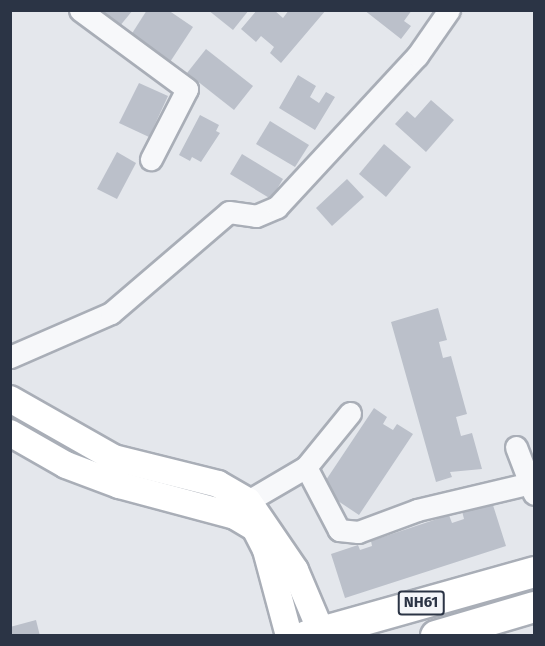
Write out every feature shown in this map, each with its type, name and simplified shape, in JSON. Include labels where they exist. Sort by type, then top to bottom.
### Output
[{"type":"highway","name":"NH61","points":[[317,634],[534,572]]},
{"type":"highway","name":"NH61","points":[[436,636],[534,607]]},
{"type":"main road","points":[[10,399],[114,458],[218,484],[248,501],[295,570],[317,634]]},
{"type":"main road","points":[[10,433],[66,465],[153,494],[235,516],[255,528],[266,550],[289,636]]},
{"type":"main road","points":[[153,494],[158,469]]},
{"type":"street","points":[[80,10],[187,89],[151,159]]},
{"type":"street","points":[[10,357],[111,313],[229,212],[256,216],[277,207],[417,56],[448,10]]},
{"type":"street","points":[[248,501],[306,467],[350,413]]},
{"type":"street","points":[[306,467],[339,530],[358,532],[417,510],[532,478],[516,447]]},
{"type":"building","points":[[99,10],[133,10],[119,27]]},
{"type":"building","points":[[147,10],[168,10],[193,27],[170,62],[131,35]]},
{"type":"building","points":[[208,10],[249,10],[233,30]]},
{"type":"building","points":[[257,10],[274,10],[283,18],[289,10],[326,10],[281,63],[270,53],[274,47],[261,36],[256,42],[241,29]]},
{"type":"building","points":[[364,10],[412,10],[404,21],[411,26],[401,39]]},
{"type":"building","points":[[206,49],[253,86],[234,110],[187,73]]},
{"type":"building","points":[[298,75],[316,86],[310,97],[319,103],[326,92],[335,97],[315,130],[279,108]]},
{"type":"building","points":[[139,83],[168,96],[149,137],[119,123]]},
{"type":"building","points":[[431,100],[454,120],[426,152],[395,124],[407,111],[415,118]]},
{"type":"building","points":[[200,115],[219,125],[216,131],[220,133],[201,162],[192,157],[190,161],[179,155]]},
{"type":"building","points":[[270,121],[309,145],[295,167],[256,144]]},
{"type":"building","points":[[384,144],[411,167],[386,197],[359,174]]},
{"type":"building","points":[[117,152],[136,163],[117,199],[97,189]]},
{"type":"building","points":[[242,154],[283,179],[271,199],[230,174]]},
{"type":"building","points":[[347,179],[364,197],[332,226],[316,208]]},
{"type":"building","points":[[438,308],[447,340],[439,342],[443,358],[451,356],[467,414],[456,417],[461,436],[472,433],[482,469],[450,472],[452,477],[436,482],[391,322]]},
{"type":"building","points":[[374,408],[387,417],[383,424],[393,430],[397,424],[413,434],[359,515],[320,489]]},
{"type":"building","points":[[492,502],[506,546],[345,598],[331,554],[358,545],[360,550],[372,546],[371,541],[449,515],[452,523],[464,519],[462,511]]},
{"type":"building","points":[[36,620],[40,636],[10,636],[10,627]]}]
